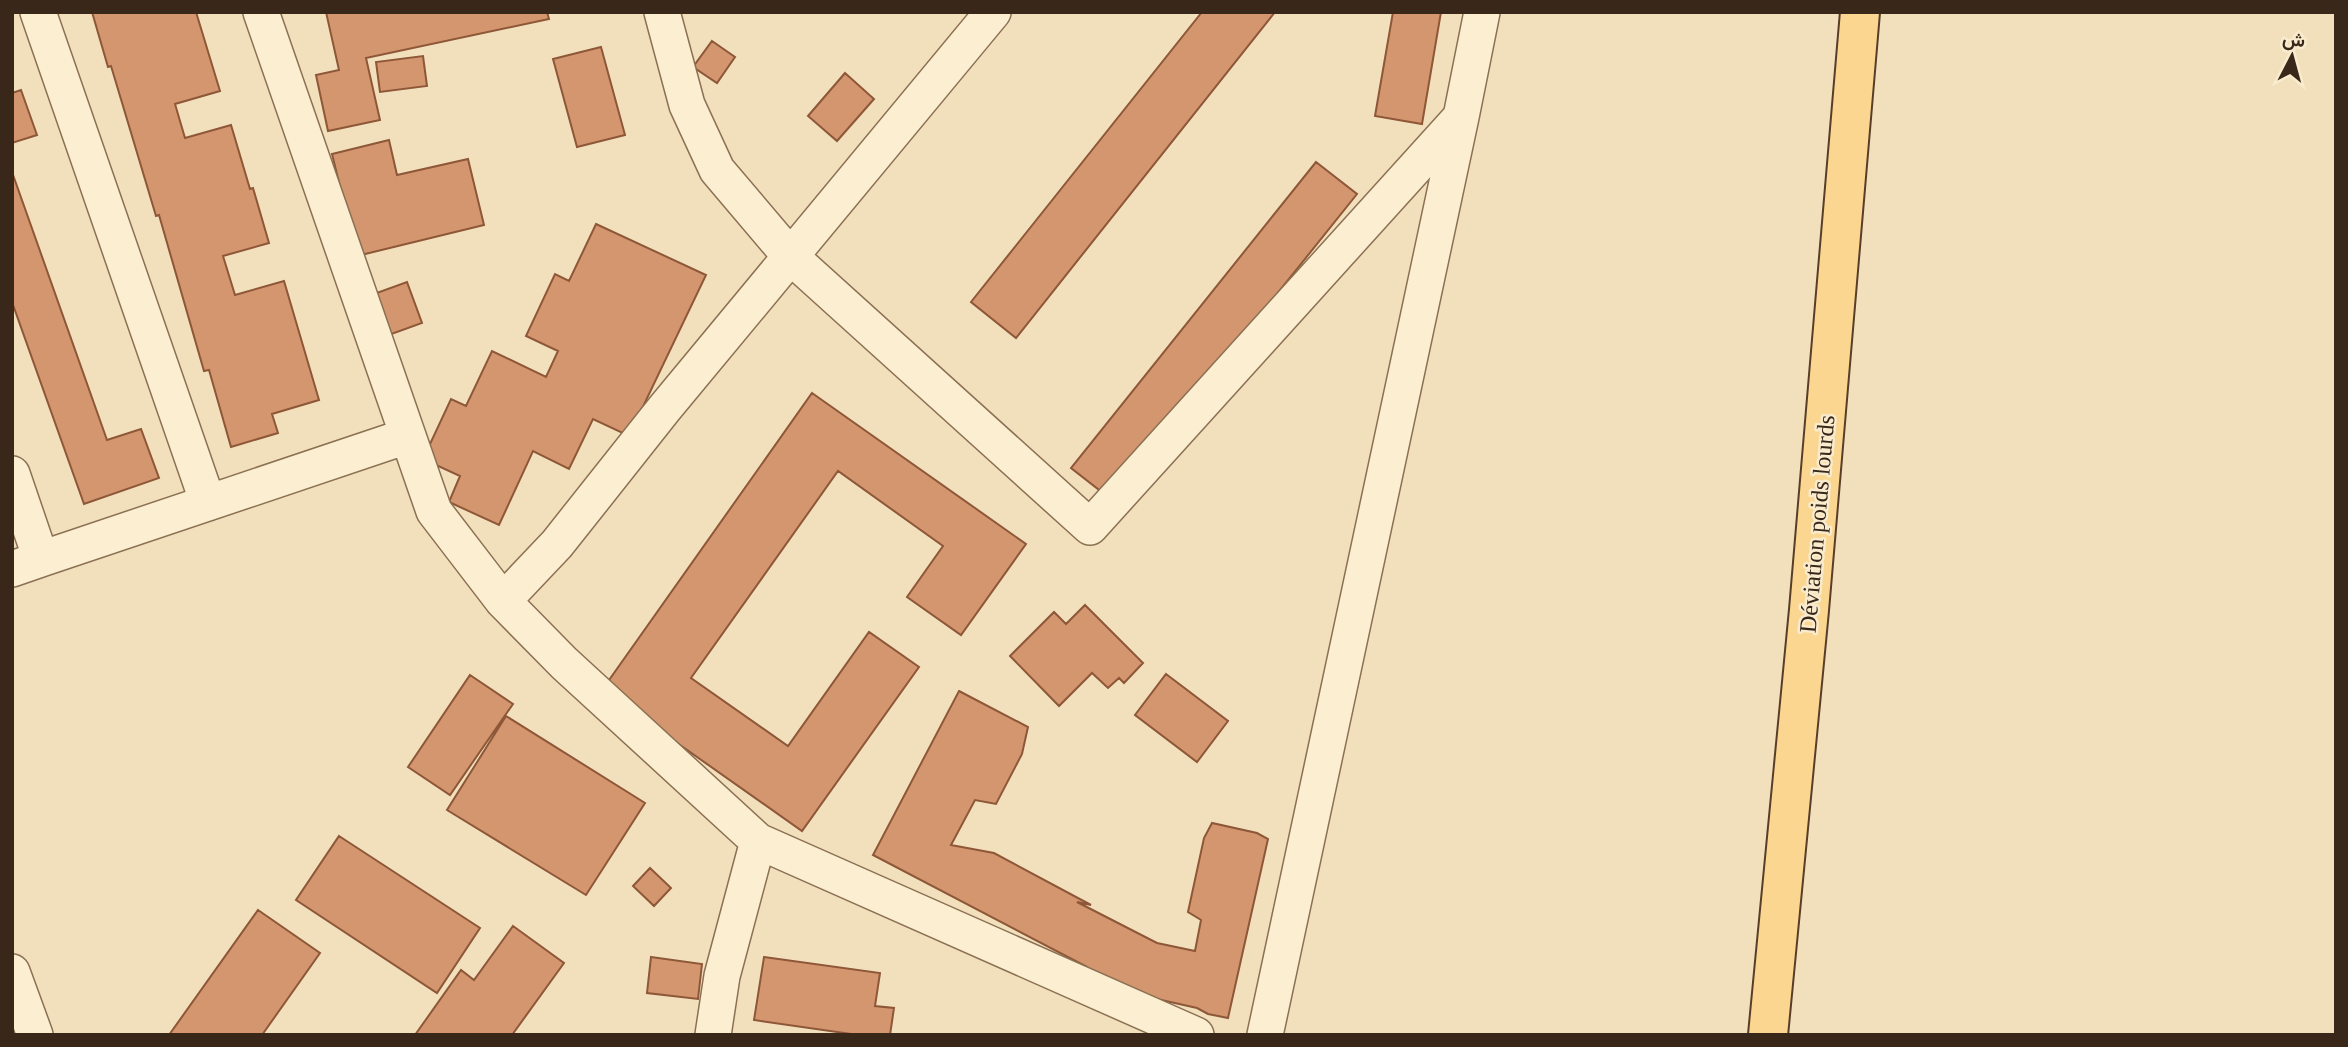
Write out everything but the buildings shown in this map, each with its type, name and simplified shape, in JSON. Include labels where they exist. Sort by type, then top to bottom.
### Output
[{"type":"main road","name":"Déviation poids lourds","points":[[1768,1035],[1819,499],[1860,12]]},
{"type":"street","points":[[38,12],[208,503]]},
{"type":"street","points":[[261,12],[434,510],[503,601],[564,663],[758,841],[1196,1035]]},
{"type":"street","points":[[662,12],[687,105],[717,170],[790,256],[1090,527],[1461,117]]},
{"type":"street","points":[[503,601],[558,544],[664,409],[993,12]]},
{"type":"street","points":[[1265,1035],[1482,12]]},
{"type":"street","points":[[12,474],[26,564],[407,436]]},
{"type":"street","points":[[713,1035],[722,976],[758,841]]},
{"type":"street","points":[[12,972],[34,1035]]}]
